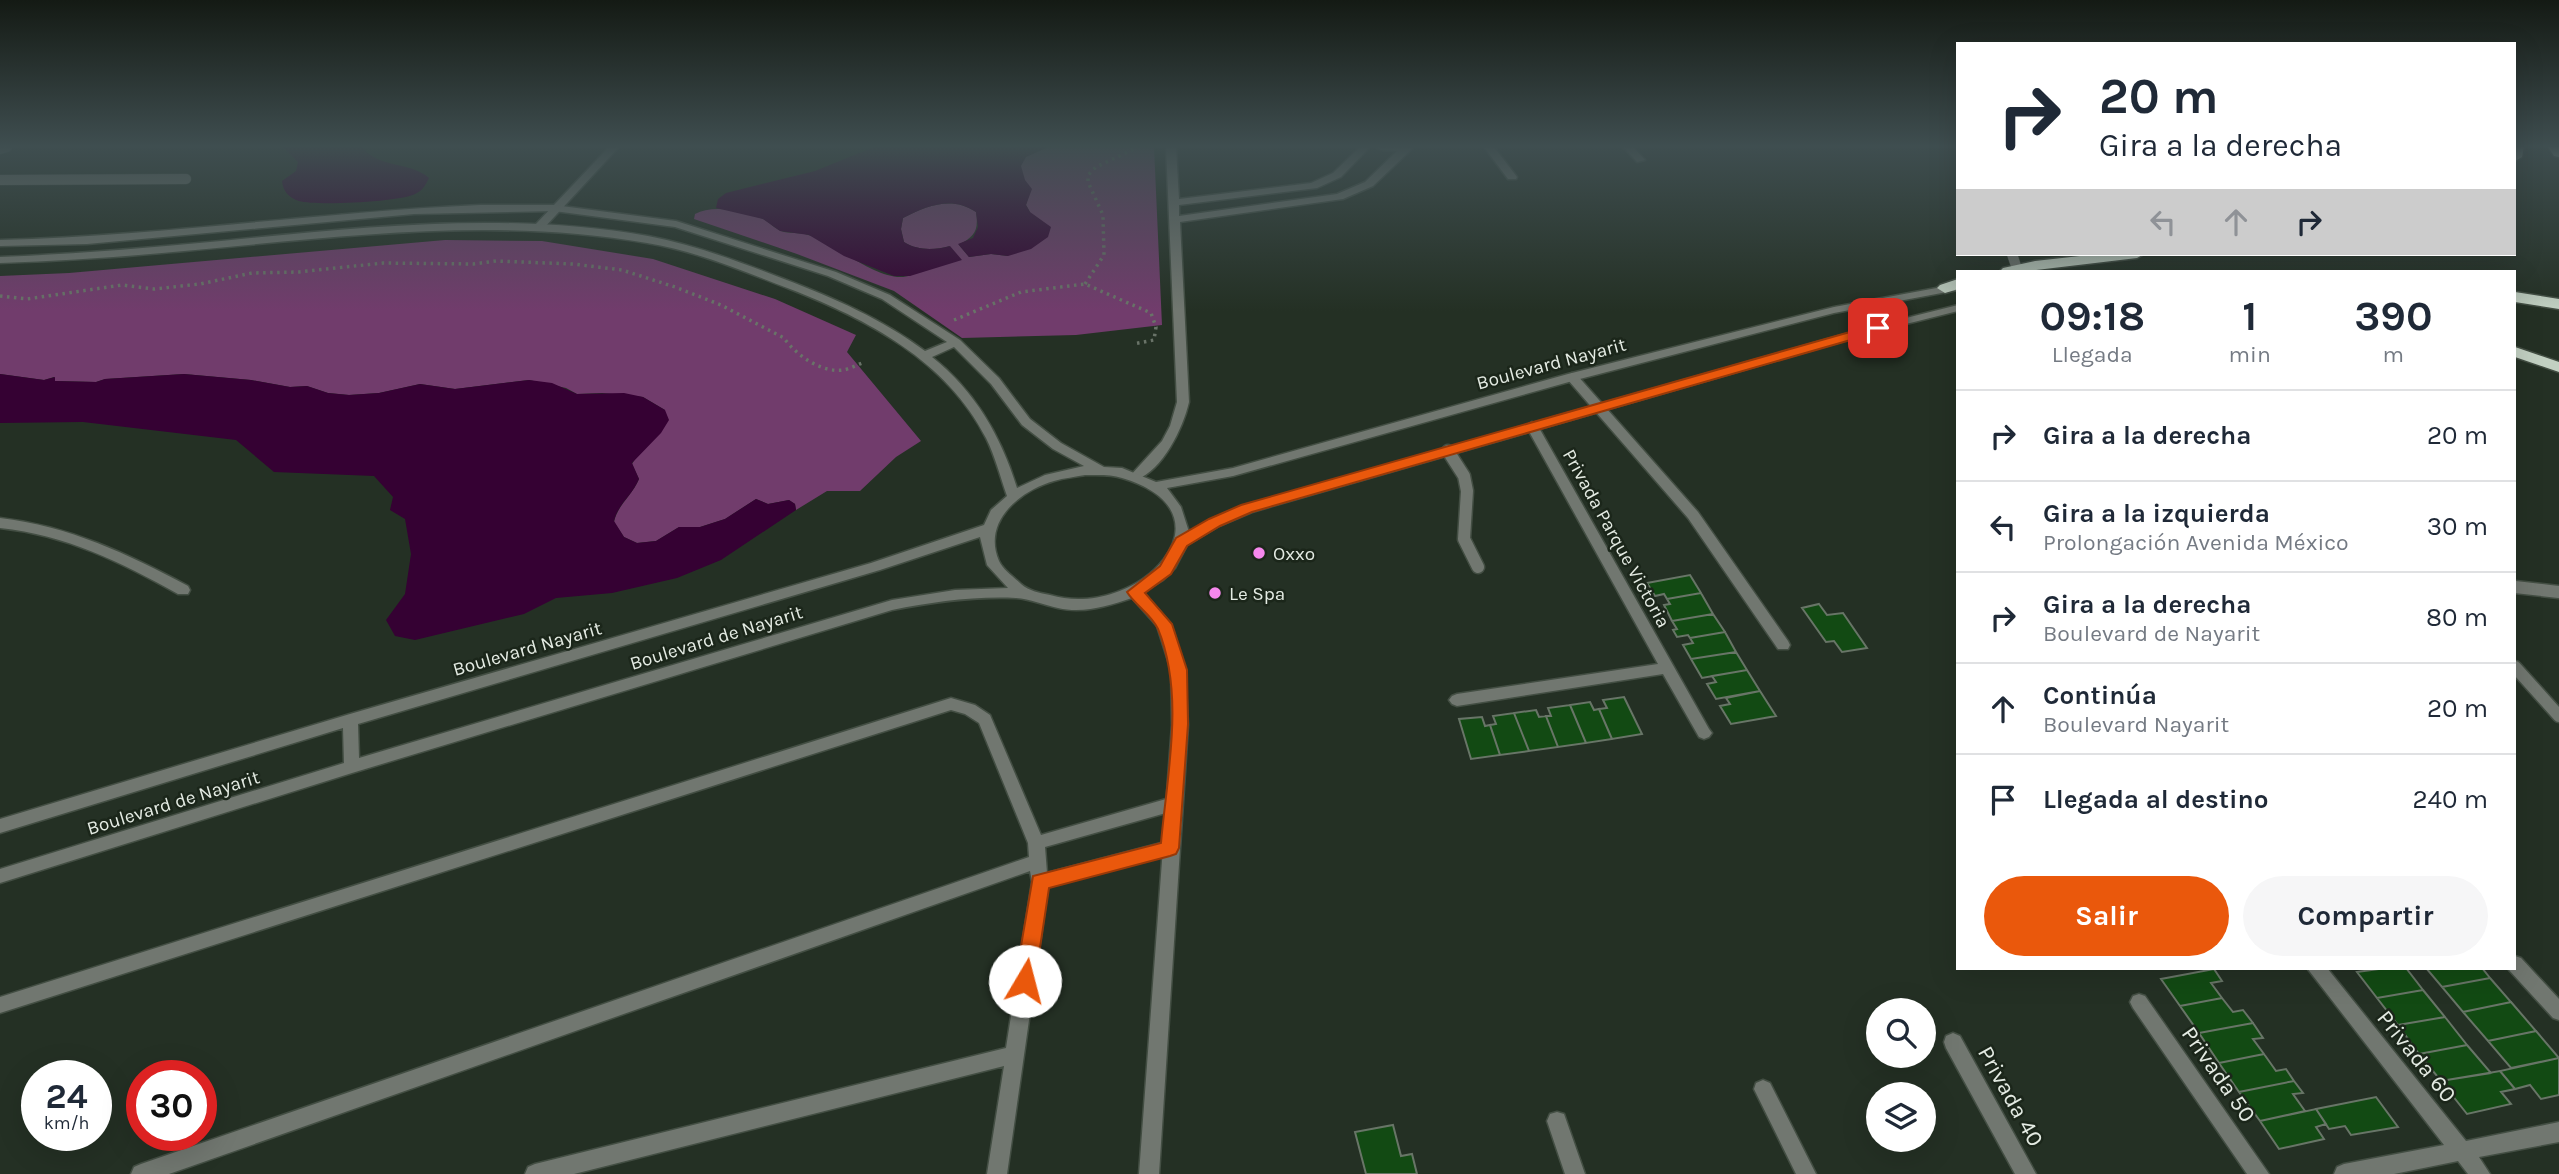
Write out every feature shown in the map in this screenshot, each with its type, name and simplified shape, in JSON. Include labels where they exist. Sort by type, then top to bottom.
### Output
[{"type":"highway","points":[[2012,265],[2114,256]]},
{"type":"highway","points":[[2516,297],[2559,304]]},
{"type":"highway","points":[[2516,352],[2559,367]]},
{"type":"street","points":[[539,227],[560,202]]},
{"type":"street","points":[[1136,476],[1161,453],[1178,428],[1183,402],[1173,202]]},
{"type":"street","points":[[1175,219],[1303,202]]},
{"type":"street","points":[[0,243],[87,241],[414,211],[554,208],[663,222],[727,238],[832,274],[886,297],[956,342],[995,380],[1026,422],[1057,446],[1100,470]]},
{"type":"street","points":[[0,260],[55,259],[208,248],[439,227],[539,227],[649,239],[750,270],[841,305],[872,320],[926,355],[962,395],[989,431],[1013,495]]},
{"type":"street","name":"Boulevard Nayarit","points":[[1156,486],[1233,472],[1573,377],[1834,310],[1954,286]]},
{"type":"street","points":[[1181,542],[1214,523],[1247,509],[1956,308]]},
{"type":"street","points":[[926,355],[956,342]]},
{"type":"street","points":[[1573,377],[1693,515],[1783,645]]},
{"type":"street","name":"Privada Parque Victoria","points":[[1532,426],[1704,733]]},
{"type":"street","points":[[1022,593],[1003,581],[991,565],[986,547],[988,529],[997,511],[1013,495],[1032,483],[1053,475],[1100,470],[1136,476],[1156,486],[1172,502],[1182,521],[1181,542]]},
{"type":"street","points":[[0,523],[74,537],[112,551],[183,590]]},
{"type":"street","name":"Boulevard Nayarit","points":[[0,826],[350,719],[875,567],[988,529]]},
{"type":"street","name":"Boulevard de Nayarit","points":[[0,876],[892,605],[938,595],[1022,593],[1048,602],[1077,605],[1107,602],[1135,592],[1166,570],[1181,542]]},
{"type":"street","points":[[1135,592],[1164,624],[1178,670],[1180,724],[1149,1174]]},
{"type":"street","points":[[1457,700],[1667,668]]},
{"type":"street","points":[[0,1005],[951,704],[970,709],[985,719],[1037,852],[1040,882],[997,1174]]},
{"type":"street","points":[[350,719],[352,767]]},
{"type":"street","points":[[141,1174],[1173,804]]},
{"type":"street","points":[[1040,882],[1170,848]]},
{"type":"street","points":[[2516,965],[2559,1013]]},
{"type":"street","name":"Privada 60","points":[[2318,970],[2480,1174]]},
{"type":"street","name":"Privada 50","points":[[2139,1002],[2259,1174]]},
{"type":"street","name":"Privada 40","points":[[1953,1042],[2026,1174]]},
{"type":"street","points":[[536,1174],[1014,1055]]},
{"type":"street","points":[[1763,1089],[1806,1174]]},
{"type":"street","points":[[1557,1121],[1575,1174]]},
{"type":"street","points":[[2344,1174],[2559,1132]]},
{"type":"lane","points":[[1448,451],[1464,476],[1464,539],[1478,567]]},
{"type":"lane","points":[[2516,587],[2559,592]]},
{"type":"lane","points":[[2516,668],[2559,716]]},
{"type":"path","points":[[1085,284],[1104,255],[1103,215],[1097,202]]},
{"type":"path","points":[[0,296],[27,299],[122,285],[154,289],[200,284],[252,273],[299,272],[383,263],[473,264],[496,261],[573,264],[622,270],[676,287],[784,338],[790,347],[812,359],[822,369],[843,370],[865,362]]},
{"type":"path","points":[[954,320],[1021,292],[1085,284],[1151,313],[1156,327],[1154,340],[1133,344]]},
{"type":"shaded area","points":[[306,202],[360,202],[322,203]]},
{"type":"shaded area","points":[[717,202],[1027,202],[1030,212],[1051,227],[1048,237],[1031,249],[1008,256],[991,254],[969,257],[958,244],[973,238],[978,227],[976,212],[949,203],[921,209],[903,218],[901,229],[904,242],[927,249],[950,246],[962,260],[910,276],[894,276],[844,256],[809,235],[780,231],[763,219],[716,208]]},
{"type":"shaded area","points":[[1027,202],[1156,202],[1162,325],[1076,335],[962,338],[894,291],[694,219],[695,214],[711,209],[747,213],[763,219],[781,231],[819,239],[873,269],[900,277],[911,275],[926,266],[950,246],[927,249],[904,242],[901,229],[903,218],[940,204],[967,207],[976,212],[977,224],[974,233],[959,245],[969,257],[991,254],[1008,256],[1030,212]]},
{"type":"shaded area","points":[[445,240],[542,241],[653,259],[775,299],[856,335],[847,352],[921,441],[896,457],[860,491],[827,491],[796,510],[795,504],[789,500],[768,504],[756,499],[725,519],[700,527],[679,527],[656,541],[637,543],[624,537],[614,522],[639,479],[632,464],[665,410],[643,397],[602,393],[577,394],[566,388],[529,380],[455,389],[420,384],[379,393],[349,395],[328,393],[307,386],[290,387],[251,380],[184,374],[105,379],[96,382],[54,381],[54,377],[44,380],[0,374],[0,276],[69,273]]},
{"type":"shaded area","points":[[0,374],[44,380],[55,377],[55,381],[96,382],[105,379],[184,374],[251,380],[290,387],[307,386],[328,393],[349,395],[379,393],[420,384],[455,389],[529,380],[552,383],[577,394],[624,393],[643,397],[665,410],[669,420],[661,433],[632,463],[639,479],[614,521],[624,537],[637,543],[656,541],[679,527],[700,527],[725,519],[756,499],[768,504],[789,500],[795,504],[796,510],[721,560],[677,578],[612,593],[556,598],[524,614],[415,640],[395,636],[386,620],[405,594],[411,554],[405,519],[390,510],[393,497],[374,476],[274,472],[236,440],[83,422],[0,423]]},
{"type":"building","points":[[1690,575],[1701,593],[1667,599],[1664,594],[1655,596],[1647,583]]},
{"type":"building","points":[[1701,593],[1713,614],[1672,621],[1664,605],[1670,604],[1667,599]]},
{"type":"building","points":[[1819,604],[1827,615],[1843,613],[1867,648],[1842,652],[1834,641],[1826,642],[1802,608]]},
{"type":"building","points":[[1713,614],[1725,632],[1690,638],[1688,635],[1677,637],[1673,630],[1677,629],[1672,621]]},
{"type":"building","points":[[1725,632],[1736,652],[1691,659],[1683,645],[1693,643],[1690,638]]},
{"type":"building","points":[[1736,652],[1747,670],[1702,678],[1691,659]]},
{"type":"building","points":[[1747,670],[1760,691],[1716,699],[1707,684],[1716,682],[1712,676]]},
{"type":"building","points":[[1760,691],[1776,716],[1731,724],[1720,706],[1730,704],[1726,698]]},
{"type":"building","points":[[1624,697],[1642,734],[1612,739],[1599,709],[1607,708],[1603,700]]},
{"type":"building","points":[[1590,702],[1594,710],[1599,709],[1612,739],[1586,743],[1570,705]]},
{"type":"building","points":[[1570,705],[1586,743],[1558,747],[1546,716],[1551,716],[1548,708]]},
{"type":"building","points":[[1536,710],[1539,717],[1546,716],[1558,747],[1529,751],[1514,713]]},
{"type":"building","points":[[1514,713],[1529,751],[1500,755],[1490,725],[1496,724],[1493,716]]},
{"type":"building","points":[[1482,717],[1485,726],[1490,725],[1500,755],[1471,759],[1459,719]]},
{"type":"building","points":[[2215,970],[2222,981],[2211,983],[2222,998],[2180,1006],[2161,979]]},
{"type":"building","points":[[2408,970],[2423,990],[2377,998],[2357,972]]},
{"type":"building","points":[[2428,970],[2484,970],[2490,978],[2442,987]]},
{"type":"building","points":[[2490,978],[2511,1002],[2463,1012],[2442,987]]},
{"type":"building","points":[[2423,990],[2445,1017],[2398,1025],[2377,998]]},
{"type":"building","points":[[2222,998],[2233,1012],[2243,1010],[2253,1023],[2199,1033],[2180,1006]]},
{"type":"building","points":[[2511,1002],[2536,1031],[2488,1041],[2463,1012]]},
{"type":"building","points":[[2445,1017],[2467,1045],[2419,1054],[2398,1025]]},
{"type":"building","points":[[2253,1023],[2263,1038],[2253,1039],[2264,1054],[2219,1063],[2199,1033]]},
{"type":"building","points":[[2536,1031],[2559,1058],[2511,1068],[2488,1041]]},
{"type":"building","points":[[2467,1045],[2491,1073],[2441,1081],[2419,1054]]},
{"type":"building","points":[[2264,1054],[2276,1071],[2286,1069],[2294,1081],[2239,1092],[2219,1063]]},
{"type":"building","points":[[2559,1058],[2559,1095],[2541,1099],[2530,1085],[2515,1089],[2500,1071]]},
{"type":"building","points":[[2500,1071],[2515,1089],[2501,1092],[2511,1104],[2467,1114],[2441,1081]]},
{"type":"building","points":[[2294,1081],[2303,1093],[2293,1094],[2305,1111],[2260,1121],[2239,1092]]},
{"type":"building","points":[[2376,1097],[2398,1127],[2351,1135],[2345,1126],[2329,1129],[2316,1109]]},
{"type":"building","points":[[2316,1109],[2326,1124],[2316,1127],[2324,1139],[2279,1149],[2260,1121]]},
{"type":"building","points":[[1393,1125],[1401,1156],[1412,1154],[1417,1174],[1366,1174],[1355,1132]]},
{"type":"place","name":"Oxxo","points":[[1259,553]]},
{"type":"place","name":"Le Spa","points":[[1215,593]]},
{"type":"route","points":[[1025,981],[1040,882],[1170,848],[1180,724],[1178,670],[1164,624],[1135,592],[1166,570],[1181,542],[1214,523],[1247,509],[1878,328]]}]
